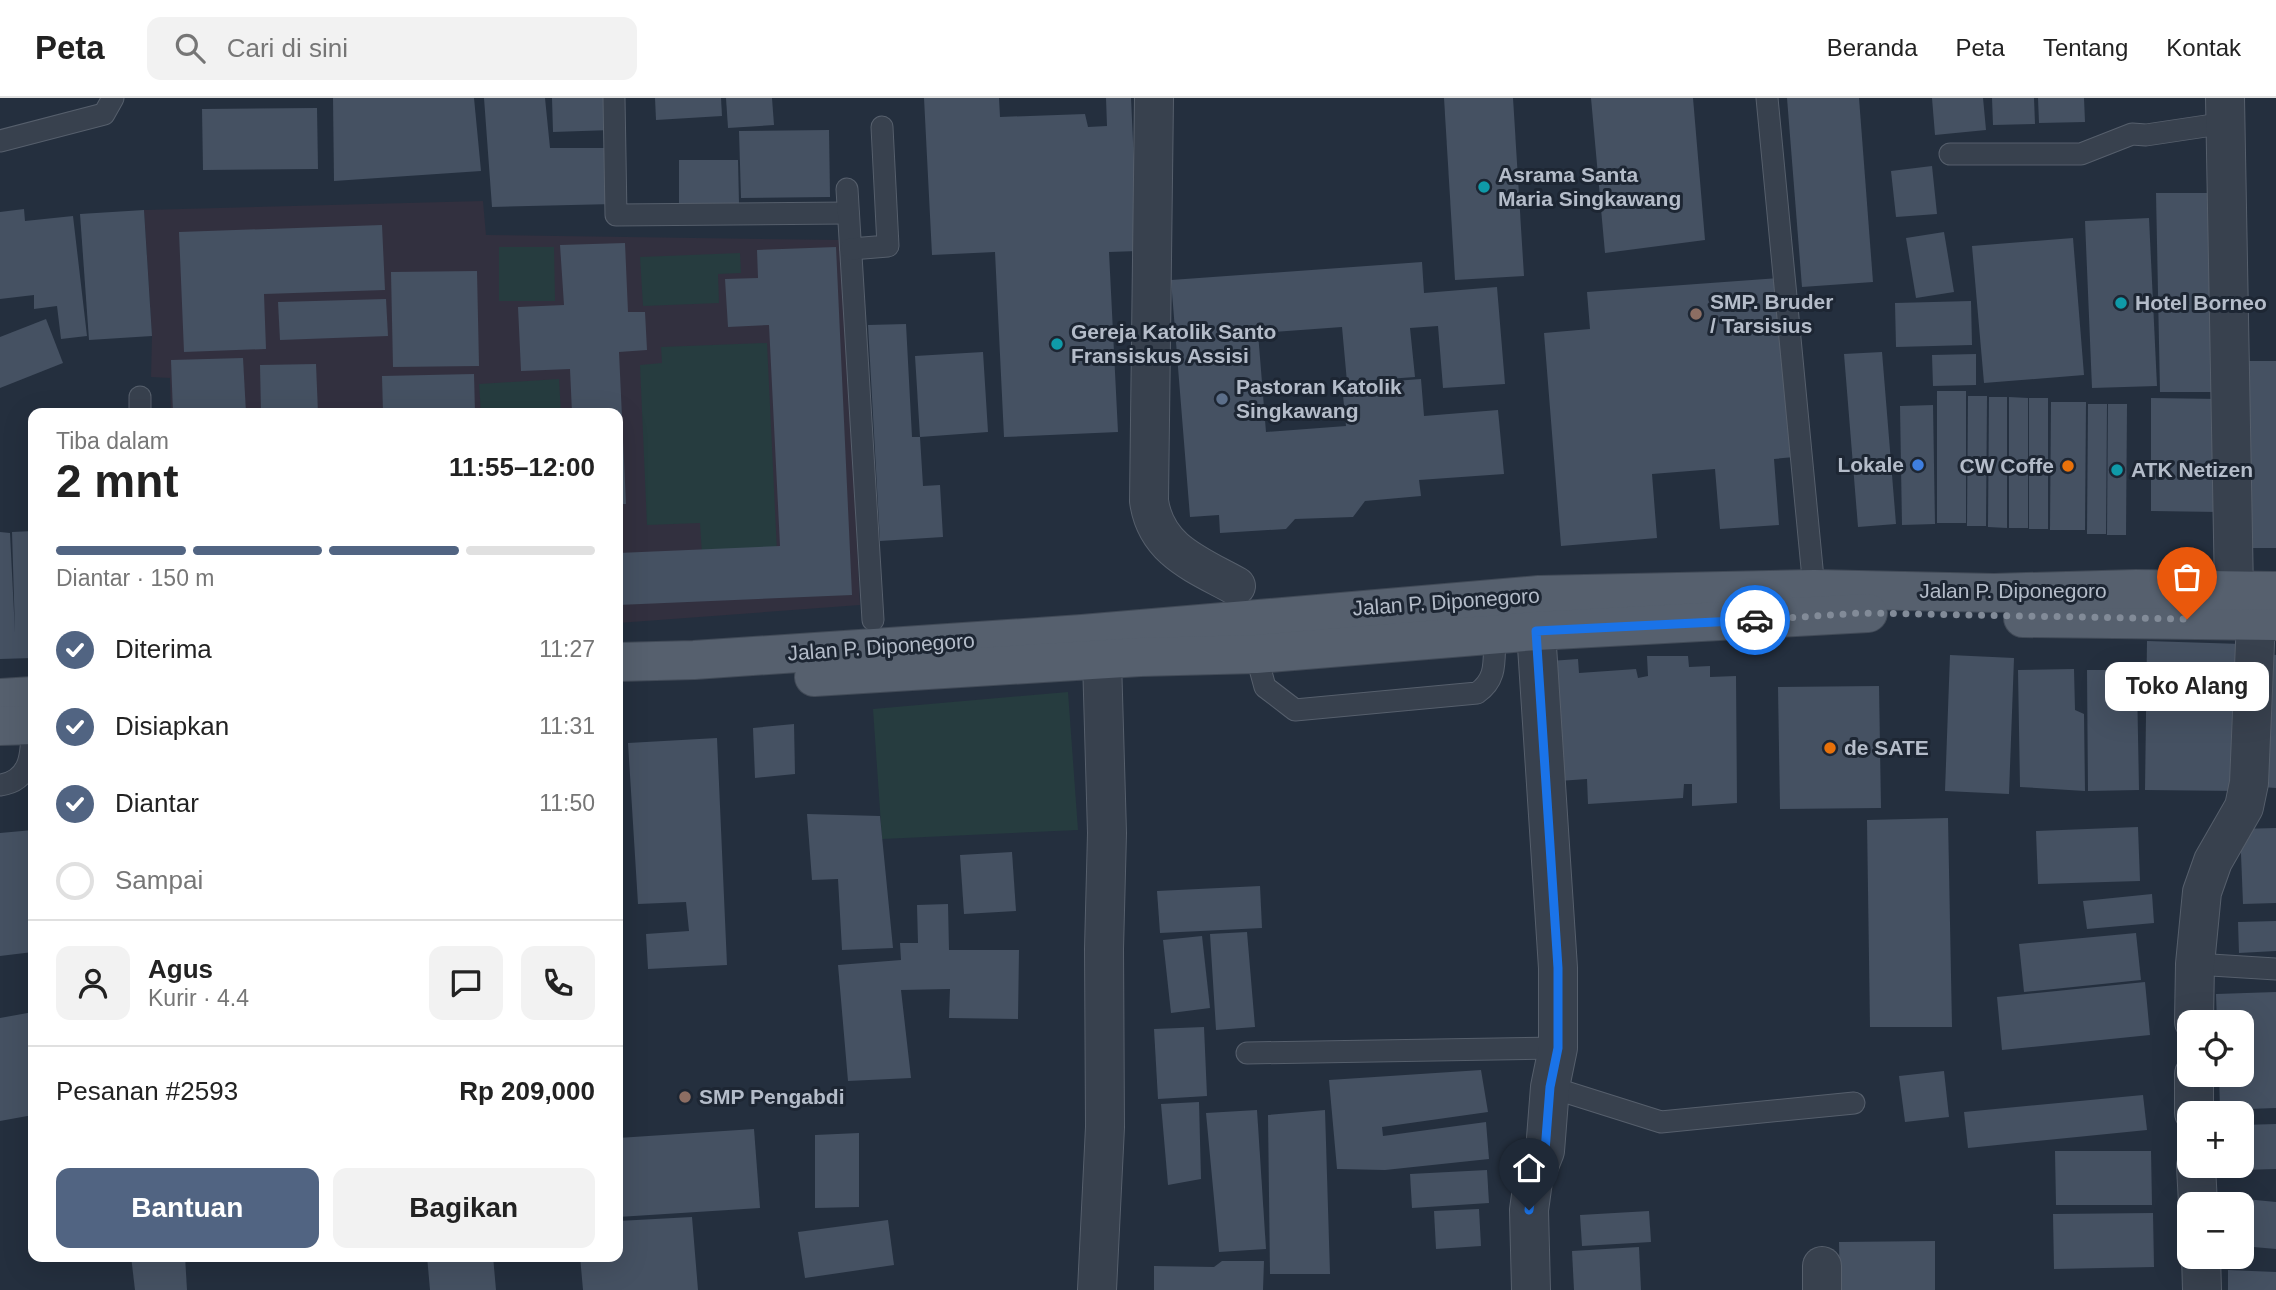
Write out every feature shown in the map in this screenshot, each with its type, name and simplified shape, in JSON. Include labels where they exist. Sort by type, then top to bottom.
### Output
[{"type":"main road","name":"Jalan P. Diponegoro","points":[[623,687],[1256,654],[1436,620],[1539,595],[1814,589],[1994,593],[2136,589],[2260,606]]},
{"type":"main road","name":"Jalan P. Diponegoro","points":[[623,662],[694,660],[1082,634],[1436,620],[1495,634],[1861,613],[2260,606]]},
{"type":"main road","points":[[0,698],[25,718]]},
{"type":"street","points":[[1154,98],[1149,473],[1152,522],[1162,538],[1180,553],[1236,586]]},
{"type":"street","points":[[2194,1010],[2195,964],[2202,892],[2213,862],[2244,807],[2247,795],[2260,606],[2225,110]]},
{"type":"street","points":[[1531,1290],[1529,1210],[1533,1181],[1545,1151],[1550,1087],[1558,1048],[1558,968],[1536,631]]},
{"type":"street","points":[[1097,1290],[1105,1127],[1107,833],[1102,660]]},
{"type":"street","points":[[2201,1269],[2202,1290]]},
{"type":"lane","points":[[0,141],[104,114],[113,98]]},
{"type":"lane","points":[[614,98],[616,215],[848,213]]},
{"type":"lane","points":[[1767,98],[1814,589]]},
{"type":"lane","points":[[1950,155],[2081,153],[2132,134],[2147,135],[2225,110]]},
{"type":"lane","points":[[851,249],[888,246],[882,127]]},
{"type":"lane","points":[[847,189],[873,620]]},
{"type":"lane","points":[[1256,654],[1265,687],[1295,710],[1477,694],[1488,686],[1494,673],[1495,634]]},
{"type":"lane","points":[[25,718],[28,743]]},
{"type":"lane","points":[[0,785],[12,783],[24,775],[28,764]]},
{"type":"lane","points":[[2195,964],[2276,969]]},
{"type":"lane","points":[[1247,1053],[1558,1048]]},
{"type":"lane","points":[[1550,1087],[1661,1122],[1854,1103]]},
{"type":"shaded area","points":[[483,201],[486,235],[842,240],[860,605],[623,623],[623,408],[171,408],[170,378],[151,377],[152,336],[144,210]]},
{"type":"green space","points":[[499,247],[554,247],[555,301],[499,301]]},
{"type":"green space","points":[[740,253],[741,273],[718,274],[719,303],[643,306],[640,257]]},
{"type":"green space","points":[[767,343],[777,552],[702,555],[700,523],[647,525],[640,365],[662,363],[661,347]]},
{"type":"green space","points":[[559,379],[561,408],[481,408],[479,384]]},
{"type":"green space","points":[[1068,692],[1078,830],[882,839],[873,709]]},
{"type":"building","points":[[333,98],[474,98],[481,171],[334,181]]},
{"type":"building","points":[[484,98],[545,98],[550,148],[612,148],[614,204],[492,207]]},
{"type":"building","points":[[552,98],[610,98],[612,130],[553,132]]},
{"type":"building","points":[[655,98],[721,98],[722,116],[656,120]]},
{"type":"building","points":[[726,98],[772,98],[774,125],[728,128]]},
{"type":"building","name":"Gereja Katolik Santo Fransiskus Assisi","points":[[924,98],[999,98],[1000,117],[1085,114],[1088,127],[1107,126],[1106,98],[1131,98],[1138,251],[1109,252],[1118,432],[1004,437],[995,252],[932,255]]},
{"type":"building","name":"Asrama Santa Maria Singkawang","points":[[1444,98],[1513,98],[1524,276],[1455,280]]},
{"type":"building","points":[[1591,98],[1693,98],[1705,240],[1605,253]]},
{"type":"building","points":[[1787,98],[1859,98],[1873,282],[1802,287]]},
{"type":"building","points":[[1932,98],[1983,98],[1986,130],[1935,135]]},
{"type":"building","points":[[1992,98],[2034,98],[2035,124],[1993,125]]},
{"type":"building","points":[[2038,98],[2084,98],[2085,122],[2039,123]]},
{"type":"building","points":[[317,108],[318,169],[203,170],[202,109]]},
{"type":"building","points":[[829,130],[830,197],[741,198],[739,131]]},
{"type":"building","points":[[679,160],[738,160],[739,204],[679,204]]},
{"type":"building","points":[[1932,166],[1937,214],[1896,217],[1891,171]]},
{"type":"building","points":[[2156,193],[2216,193],[2217,392],[2160,392]]},
{"type":"building","points":[[24,209],[25,221],[73,216],[87,336],[61,339],[57,306],[34,309],[34,295],[0,299],[0,212]]},
{"type":"building","points":[[144,210],[152,336],[89,340],[80,214]]},
{"type":"building","name":"Hotel Borneo","points":[[2149,218],[2157,386],[2092,388],[2085,221]]},
{"type":"building","points":[[382,225],[385,290],[264,294],[266,349],[184,352],[179,232]]},
{"type":"building","points":[[1944,232],[1954,292],[1916,298],[1906,238]]},
{"type":"building","points":[[2073,238],[2084,375],[1984,383],[1972,246]]},
{"type":"building","points":[[625,243],[628,312],[645,312],[647,350],[619,352],[622,408],[572,408],[570,369],[521,371],[518,307],[564,305],[560,245]]},
{"type":"building","points":[[836,247],[852,595],[623,605],[623,553],[780,546],[769,325],[728,327],[725,279],[758,278],[757,250]]},
{"type":"building","name":"Pastoran Katolik Singkawang","points":[[1422,262],[1424,293],[1497,287],[1505,384],[1443,388],[1438,326],[1410,328],[1415,377],[1347,382],[1342,327],[1258,333],[1266,432],[1346,426],[1342,385],[1421,379],[1424,416],[1498,410],[1504,474],[1419,480],[1421,496],[1365,501],[1353,517],[1295,519],[1286,529],[1220,533],[1219,515],[1190,517],[1171,280]]},
{"type":"building","points":[[477,271],[479,366],[393,367],[391,272]]},
{"type":"building","points":[[1779,278],[1794,457],[1774,459],[1779,525],[1720,529],[1715,469],[1652,474],[1657,538],[1561,546],[1544,333],[1590,329],[1587,292]]},
{"type":"building","points":[[386,299],[388,336],[280,340],[278,302]]},
{"type":"building","points":[[1971,301],[1972,345],[1896,347],[1895,303]]},
{"type":"building","points":[[46,319],[63,363],[0,388],[0,337]]},
{"type":"building","points":[[906,324],[912,437],[920,437],[923,486],[940,485],[943,537],[880,541],[868,325]]},
{"type":"building","points":[[983,352],[988,432],[920,437],[915,356]]},
{"type":"building","points":[[1882,352],[1896,524],[1858,527],[1844,354]]},
{"type":"building","points":[[1976,354],[1976,385],[1933,386],[1932,355]]},
{"type":"building","points":[[243,358],[246,408],[173,408],[171,360]]},
{"type":"building","points":[[2248,361],[2276,361],[2276,548],[2247,548]]},
{"type":"building","points":[[316,364],[318,408],[261,408],[260,365]]},
{"type":"building","points":[[474,374],[475,408],[383,408],[382,376]]},
{"type":"building","points":[[1937,391],[1966,391],[1966,523],[1937,523]]},
{"type":"building","points":[[1968,396],[1987,396],[1986,526],[1967,526]]},
{"type":"building","points":[[1989,397],[2007,397],[2007,528],[1988,527]]},
{"type":"building","points":[[2009,397],[2028,398],[2028,528],[2009,528]]},
{"type":"building","points":[[2029,398],[2048,398],[2048,529],[2029,529]]},
{"type":"building","points":[[2151,398],[2220,399],[2219,512],[2151,511]]},
{"type":"building","name":"CW Coffe","points":[[2051,402],[2086,402],[2085,530],[2050,530]]},
{"type":"building","points":[[2088,404],[2107,404],[2106,534],[2087,534]]},
{"type":"building","name":"ATK Netizen","points":[[2108,404],[2127,404],[2126,535],[2107,535]]},
{"type":"building","name":"Lokale","points":[[1933,405],[1935,524],[1902,525],[1900,406]]},
{"type":"building","points":[[623,439],[626,504],[623,504]]},
{"type":"building","points":[[28,531],[28,658],[0,659],[0,532],[10,533],[15,633],[12,532]]},
{"type":"building","points":[[2147,641],[2242,644],[2239,791],[2145,790]]},
{"type":"building","points":[[2268,654],[2276,655],[2276,788],[2262,787]]},
{"type":"building","points":[[1950,655],[2014,658],[2009,794],[1945,791]]},
{"type":"building","points":[[1647,656],[1688,656],[1689,667],[1710,666],[1710,677],[1736,676],[1737,803],[1692,806],[1692,784],[1684,784],[1683,798],[1588,804],[1587,779],[1559,781],[1550,661],[1578,659],[1579,673],[1636,669],[1638,678],[1648,676]]},
{"type":"building","points":[[2074,669],[2075,710],[2084,714],[2085,791],[2020,787],[2018,670]]},
{"type":"building","points":[[2087,670],[2114,670],[2114,681],[2137,681],[2139,790],[2088,791]]},
{"type":"building","name":"de SATE","points":[[1879,686],[1881,808],[1780,809],[1778,687]]},
{"type":"building","points":[[794,724],[795,774],[755,778],[753,728]]},
{"type":"building","points":[[717,738],[727,965],[648,969],[646,934],[689,931],[686,902],[638,904],[628,743]]},
{"type":"building","points":[[807,814],[880,816],[893,948],[842,950],[838,879],[812,880]]},
{"type":"building","points":[[1948,818],[1952,1027],[1870,1027],[1867,820]]},
{"type":"building","points":[[2138,827],[2140,881],[2038,884],[2036,831]]},
{"type":"building","points":[[2276,828],[2276,903],[2243,904],[2240,829]]},
{"type":"building","points":[[28,830],[28,953],[0,956],[0,833]]},
{"type":"building","points":[[1012,852],[1016,911],[964,914],[960,855]]},
{"type":"building","points":[[1260,886],[1262,928],[1160,933],[1157,891]]},
{"type":"building","points":[[2152,894],[2154,923],[2087,929],[2083,901]]},
{"type":"building","points":[[948,904],[949,950],[1019,950],[1018,1019],[949,1018],[950,989],[901,990],[911,1078],[848,1081],[838,965],[901,960],[900,943],[918,943],[917,905]]},
{"type":"building","points":[[2276,921],[2276,951],[2239,953],[2238,922]]},
{"type":"building","points":[[1247,932],[1255,1027],[1216,1030],[1210,934]]},
{"type":"building","points":[[2136,933],[2141,980],[2024,992],[2019,944]]},
{"type":"building","points":[[1202,936],[1210,1008],[1171,1013],[1163,940]]},
{"type":"building","points":[[2145,982],[2150,1035],[2002,1050],[1997,997]]},
{"type":"building","points":[[2276,992],[2276,1108],[2254,1109],[2254,1101],[2220,1101],[2219,1087],[2254,1087],[2254,1010],[2217,1010],[2216,994]]},
{"type":"building","points":[[28,1013],[28,1116],[0,1121],[0,1018]]},
{"type":"building","points":[[1204,1027],[1207,1096],[1158,1099],[1154,1029]]},
{"type":"building","points":[[1481,1070],[1488,1112],[1382,1127],[1383,1136],[1486,1122],[1489,1159],[1385,1170],[1337,1169],[1329,1080]]},
{"type":"building","points":[[1944,1071],[1949,1117],[1905,1122],[1899,1076]]},
{"type":"building","points":[[2143,1095],[2147,1130],[1968,1148],[1964,1112]]},
{"type":"building","points":[[1199,1102],[1201,1179],[1168,1185],[1161,1104]]},
{"type":"building","points":[[1257,1110],[1266,1249],[1219,1252],[1206,1113]]},
{"type":"building","points":[[1325,1110],[1330,1274],[1270,1274],[1268,1115]]},
{"type":"building","points":[[2276,1124],[2276,1169],[2254,1170],[2254,1125]]},
{"type":"building","points":[[754,1129],[760,1208],[623,1217],[623,1138]]},
{"type":"building","points":[[859,1133],[859,1207],[815,1208],[815,1135]]},
{"type":"building","points":[[2055,1151],[2151,1151],[2152,1205],[2056,1205]]},
{"type":"building","points":[[1487,1170],[1489,1203],[1412,1208],[1410,1174]]},
{"type":"building","points":[[2254,1200],[2276,1202],[2276,1249],[2254,1247]]},
{"type":"building","points":[[1479,1209],[1481,1246],[1436,1249],[1434,1211]]},
{"type":"building","points":[[1649,1211],[1651,1242],[1582,1246],[1580,1215]]},
{"type":"building","points":[[2153,1213],[2154,1267],[2054,1269],[2053,1214]]},
{"type":"building","points":[[692,1217],[698,1290],[583,1290],[581,1262],[623,1262],[623,1221]]},
{"type":"building","points":[[888,1220],[894,1265],[805,1278],[798,1232]]},
{"type":"building","points":[[1935,1241],[1935,1290],[1840,1290],[1839,1242]]},
{"type":"building","points":[[1639,1247],[1641,1290],[1574,1290],[1572,1251]]},
{"type":"building","points":[[1222,1261],[1264,1261],[1263,1290],[1154,1290],[1154,1266],[1214,1267]]},
{"type":"building","points":[[132,1262],[185,1262],[187,1290],[135,1290]]},
{"type":"building","points":[[428,1262],[494,1262],[496,1290],[430,1290]]},
{"type":"building","points":[[2228,1270],[2276,1272],[2276,1290],[2228,1290]]},
{"type":"way so far","points":[[1755,620],[1861,613],[2187,619]]},
{"type":"place","name":"Asrama Santa Maria Singkawang","points":[[1484,187]]},
{"type":"place","name":"Hotel Borneo","points":[[2121,303]]},
{"type":"place","name":"SMP. Bruder / Tarsisius","points":[[1696,314]]},
{"type":"place","name":"Gereja Katolik Santo Fransiskus Assisi","points":[[1057,344]]},
{"type":"place","name":"Pastoran Katolik Singkawang","points":[[1222,399]]},
{"type":"place","name":"Lokale","points":[[1918,465]]},
{"type":"place","name":"CW Coffe","points":[[2068,466]]},
{"type":"place","name":"ATK Netizen","points":[[2117,470]]},
{"type":"place","name":"Toko Alang","points":[[2187,619]]},
{"type":"place","name":"de SATE","points":[[1830,748]]},
{"type":"place","name":"SMP Pengabdi","points":[[685,1097]]},
{"type":"route","points":[[1529,1210],[1533,1181],[1545,1151],[1550,1087],[1558,1048],[1558,968],[1536,631],[1755,620]]}]
